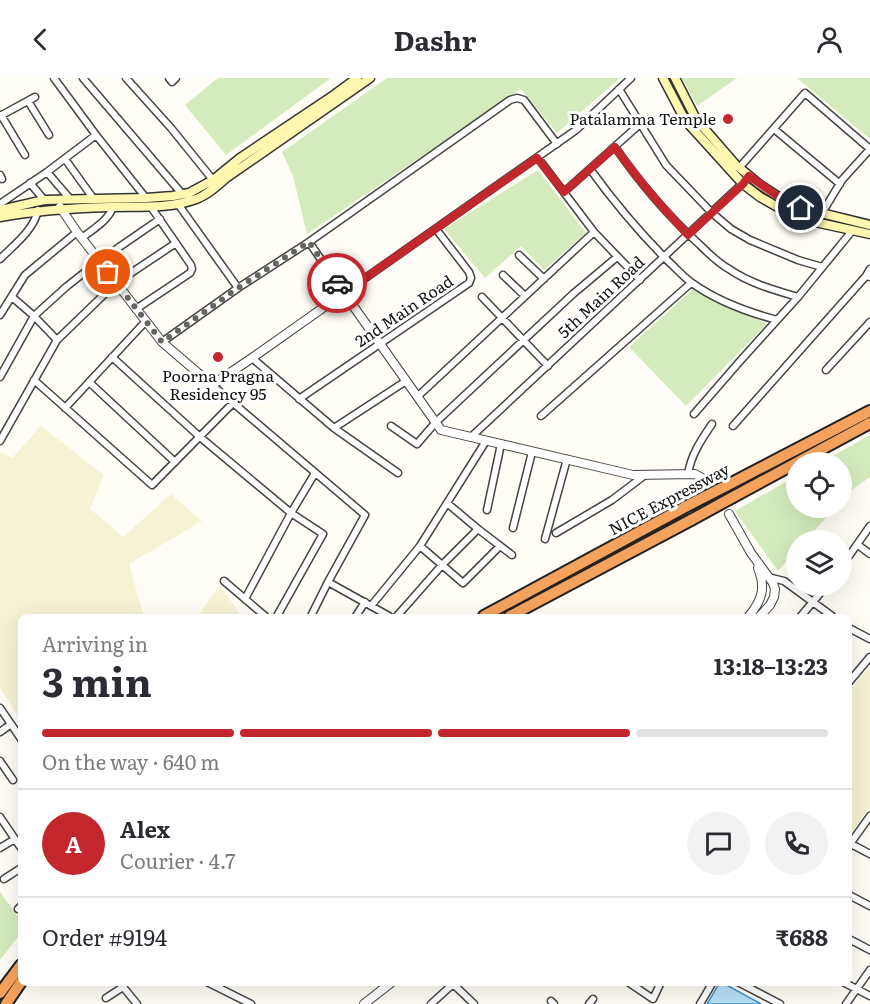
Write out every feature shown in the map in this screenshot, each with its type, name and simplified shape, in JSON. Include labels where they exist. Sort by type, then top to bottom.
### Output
[{"type":"highway","name":"NICE Expressway","points":[[488,614],[687,506],[870,411]]},
{"type":"highway","name":"NICE Expressway","points":[[514,614],[870,423]]},
{"type":"highway","points":[[0,993],[18,968]]},
{"type":"highway","points":[[6,1004],[18,986]]},
{"type":"main road","points":[[0,217],[38,210],[113,207],[148,202],[183,195],[201,188],[240,158],[357,78]]},
{"type":"main road","points":[[0,210],[55,199],[93,198],[178,204],[197,199],[370,78]]},
{"type":"main road","points":[[663,78],[685,120],[743,184],[760,197],[783,210],[815,222],[870,234]]},
{"type":"main road","points":[[675,78],[696,119],[739,168],[749,176],[779,197],[801,208],[870,225]]},
{"type":"street","points":[[54,78],[148,202],[191,265],[190,273],[136,309]]},
{"type":"street","points":[[83,78],[183,195]]},
{"type":"street","points":[[126,78],[213,180]]},
{"type":"street","points":[[212,385],[557,144],[576,130],[631,78]]},
{"type":"street","points":[[619,89],[666,165],[711,212],[731,229],[750,240],[798,260],[822,267]]},
{"type":"street","points":[[739,168],[805,93],[870,149],[840,184],[822,213]]},
{"type":"street","points":[[162,342],[238,288],[309,242],[510,100],[517,98],[524,100],[557,144]]},
{"type":"street","points":[[25,155],[1,115],[31,99],[49,135]]},
{"type":"street","points":[[564,192],[640,124]]},
{"type":"street","points":[[774,129],[840,184]]},
{"type":"street","points":[[0,204],[96,135]]},
{"type":"street","points":[[615,147],[669,215],[688,235],[729,269],[747,279],[798,297]]},
{"type":"street","points":[[537,158],[594,232],[640,280]]},
{"type":"street","points":[[65,159],[93,198]]},
{"type":"street","points":[[590,169],[645,237],[691,283],[723,301],[777,320]]},
{"type":"street","points":[[47,172],[70,199]]},
{"type":"street","name":"5th Main Road","points":[[471,437],[749,176]]},
{"type":"street","points":[[30,183],[51,209]]},
{"type":"street","points":[[55,199],[79,235],[162,342],[365,515],[312,614]]},
{"type":"street","points":[[178,204],[238,288]]},
{"type":"street","points":[[0,315],[25,275],[79,235],[106,219],[113,207]]},
{"type":"street","points":[[0,259],[30,227],[38,210]]},
{"type":"street","points":[[0,376],[34,316],[99,261],[160,219]]},
{"type":"street","name":"2nd Main Road","points":[[299,399],[468,283],[471,278],[469,272],[436,229]]},
{"type":"street","points":[[694,414],[798,297],[852,231]]},
{"type":"street","points":[[417,397],[594,232]]},
{"type":"street","points":[[309,242],[441,430],[633,475],[695,474],[711,483]]},
{"type":"street","points":[[0,441],[57,340],[116,283],[176,243]]},
{"type":"street","points":[[519,255],[544,279]]},
{"type":"street","points":[[391,426],[417,444],[436,422],[573,294],[617,257]]},
{"type":"street","points":[[733,426],[868,276],[870,269]]},
{"type":"street","points":[[503,274],[525,296]]},
{"type":"street","points":[[541,416],[691,283]]},
{"type":"street","points":[[12,297],[57,340]]},
{"type":"street","points":[[482,297],[548,366]]},
{"type":"street","points":[[65,408],[146,321]]},
{"type":"street","points":[[826,370],[870,322]]},
{"type":"street","points":[[112,357],[291,513],[323,534],[278,614]]},
{"type":"street","points":[[252,358],[334,428],[398,473]]},
{"type":"street","points":[[34,380],[152,485],[233,403]]},
{"type":"street","points":[[334,428],[406,381]]},
{"type":"street","points":[[89,382],[175,462]]},
{"type":"street","points":[[688,474],[690,461],[712,424]]},
{"type":"street","points":[[358,614],[420,546],[486,441]]},
{"type":"street","points":[[487,510],[501,444]]},
{"type":"street","points":[[513,528],[532,452]]},
{"type":"street","points":[[545,539],[567,459]]},
{"type":"street","points":[[245,599],[315,473]]},
{"type":"street","points":[[556,532],[606,504],[645,475]]},
{"type":"street","points":[[447,504],[512,555]]},
{"type":"street","points":[[729,514],[775,589],[770,605],[762,614]]},
{"type":"street","points":[[852,553],[870,526]]},
{"type":"street","points":[[399,614],[478,529]]},
{"type":"street","points":[[858,545],[870,554]]},
{"type":"street","points":[[420,546],[463,583],[500,546]]},
{"type":"street","points":[[750,614],[762,594],[761,575],[751,552]]},
{"type":"street","points":[[768,577],[784,581],[829,614]]},
{"type":"street","points":[[224,581],[263,614]]},
{"type":"street","points":[[328,582],[384,614]]},
{"type":"street","points":[[803,614],[818,596]]},
{"type":"street","points":[[852,630],[870,639]]},
{"type":"street","points":[[852,678],[870,657]]},
{"type":"street","points":[[0,708],[18,734]]},
{"type":"street","points":[[0,732],[11,724]]},
{"type":"street","points":[[0,761],[13,780]]},
{"type":"street","points":[[852,840],[870,816]]},
{"type":"street","points":[[0,817],[18,844]]},
{"type":"street","points":[[0,848],[15,839]]},
{"type":"street","points":[[852,845],[870,854]]},
{"type":"street","points":[[4,879],[18,870]]},
{"type":"street","points":[[852,897],[870,906]]},
{"type":"street","points":[[852,941],[870,950]]},
{"type":"street","points":[[846,1004],[870,970]]},
{"type":"street","points":[[106,998],[120,986]]},
{"type":"street","points":[[122,986],[137,1004]]},
{"type":"street","points":[[215,986],[250,1004]]},
{"type":"street","points":[[364,1004],[387,986]]},
{"type":"street","points":[[431,1004],[449,986]]},
{"type":"street","points":[[455,986],[474,1004]]},
{"type":"street","points":[[634,986],[653,999],[660,986]]},
{"type":"street","points":[[700,1004],[711,986]]},
{"type":"street","points":[[746,986],[780,1004]]},
{"type":"street","points":[[850,986],[870,996]]},
{"type":"shaded area","points":[[41,426],[104,475],[90,509],[123,537],[171,494],[202,521],[129,564],[143,614],[18,614],[18,715],[0,688],[0,452],[12,458]]},
{"type":"shaded area","points":[[220,585],[240,614],[199,614]]},
{"type":"shaded area","points":[[870,666],[870,807],[852,832],[852,689]]},
{"type":"green space","points":[[218,78],[331,78],[226,155],[185,105]]},
{"type":"green space","points":[[387,78],[620,78],[557,133],[521,89],[307,234],[293,176],[282,152]]},
{"type":"green space","points":[[682,78],[737,78],[697,106]]},
{"type":"green space","points":[[797,78],[870,78],[870,139]]},
{"type":"green space","points":[[538,170],[586,233],[544,270],[521,246],[485,278],[444,229]]},
{"type":"green space","points":[[693,289],[767,324],[686,406],[629,347]]},
{"type":"green space","points":[[870,435],[870,477],[852,490],[852,452],[840,452]]},
{"type":"green space","points":[[786,482],[786,518],[826,518],[815,530],[786,530],[786,562],[778,571],[735,511]]},
{"type":"green space","points":[[0,892],[18,917],[18,937],[0,960]]},
{"type":"water","points":[[718,986],[728,986],[761,1004],[707,1004]]},
{"type":"way so far","points":[[108,272],[162,342],[238,288],[309,242],[337,283]]},
{"type":"place","name":"Patalamma Temple","points":[[728,119]]},
{"type":"place","name":"Poorna Pragna Residency 95","points":[[218,357]]},
{"type":"route","points":[[337,283],[344,293],[537,158],[564,192],[615,147],[631,170],[688,235],[749,176],[779,197],[801,208]]}]
